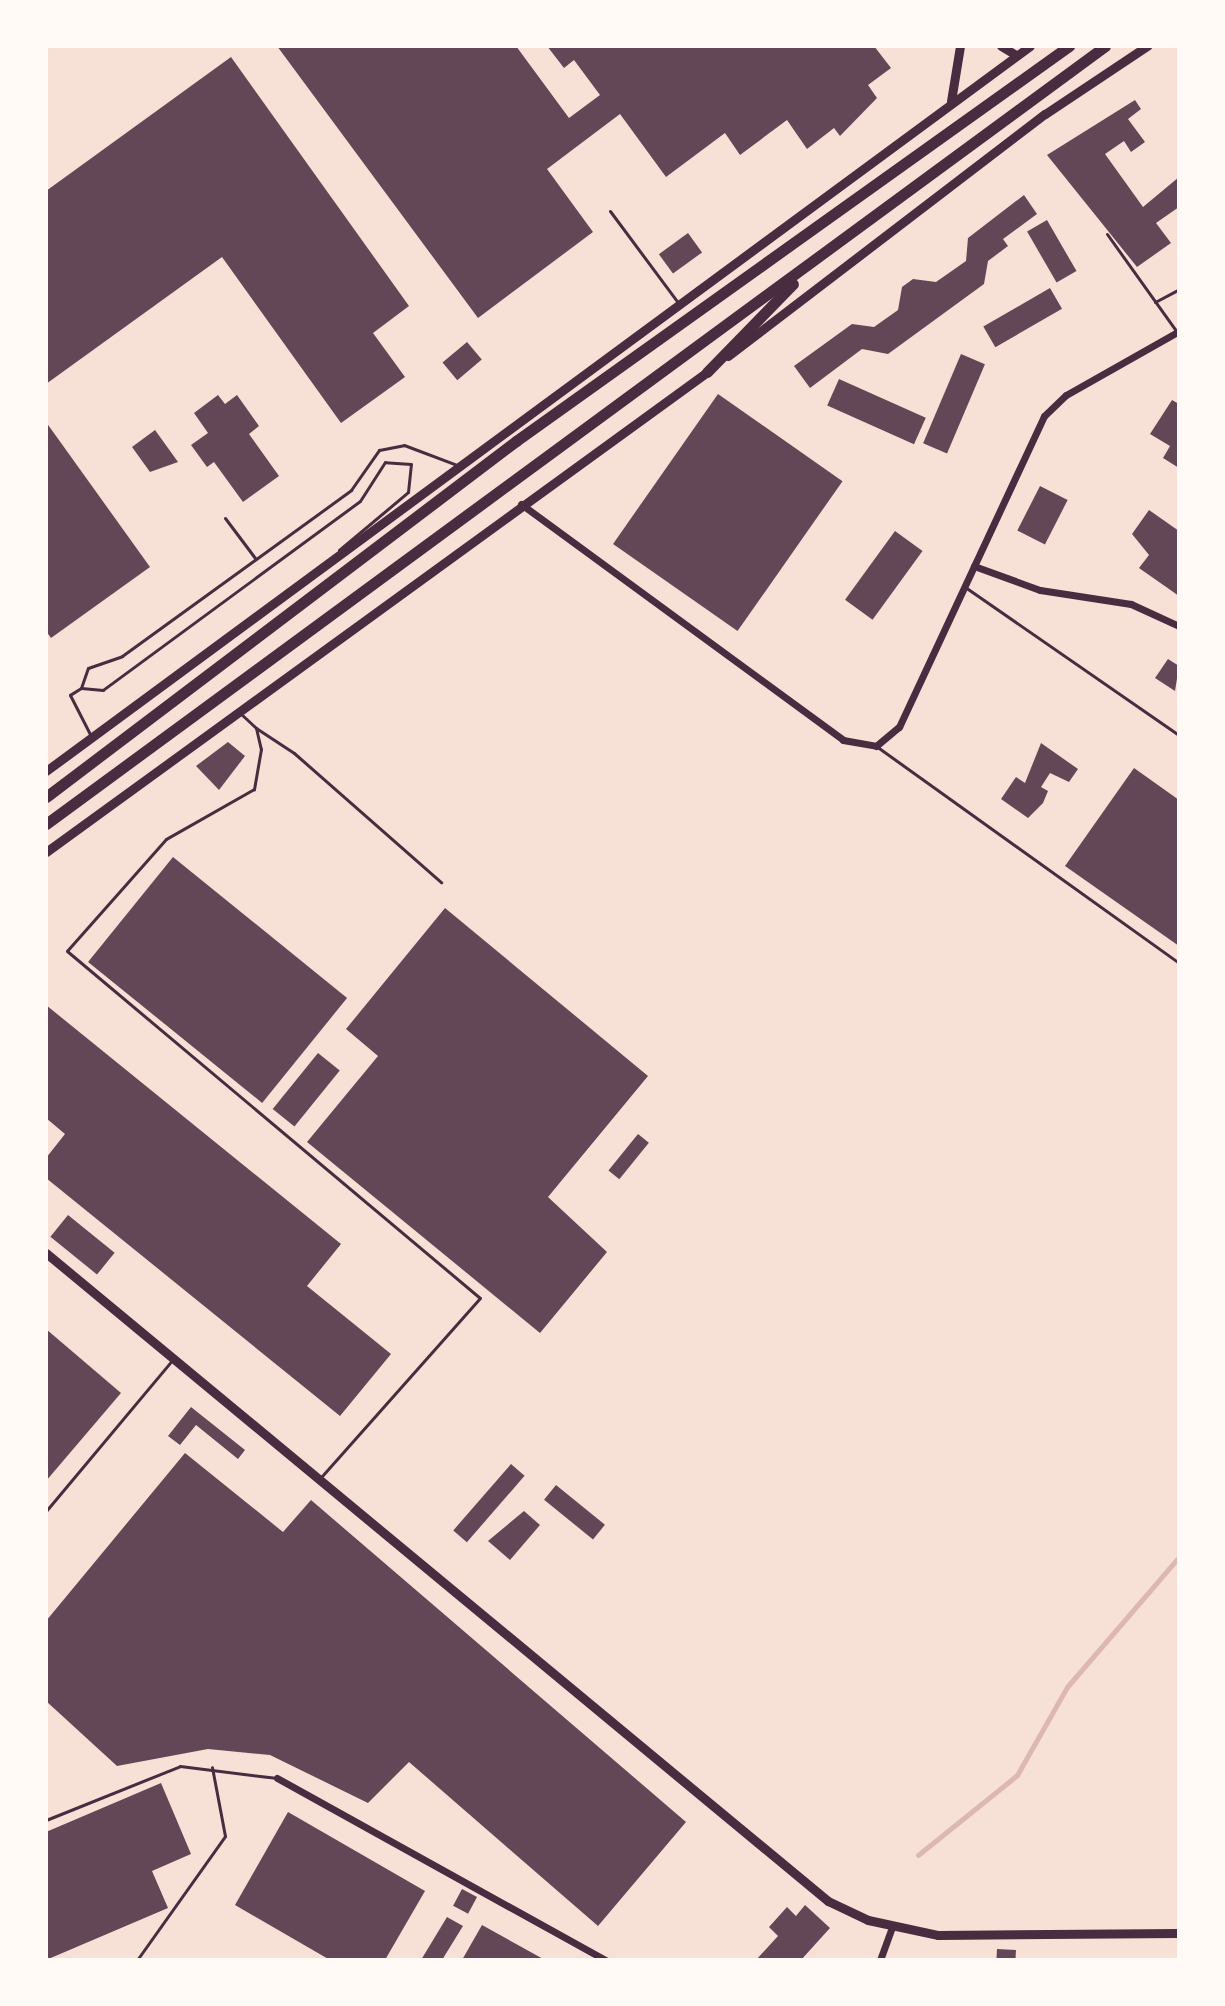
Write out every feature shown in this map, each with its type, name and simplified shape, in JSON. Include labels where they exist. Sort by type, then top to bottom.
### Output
[{"type":"highway","points":[[46,797],[516,441],[1069,46]]},
{"type":"highway","points":[[46,824],[1105,46]]},
{"type":"highway","points":[[707,372],[818,259]]},
{"type":"street","points":[[950,103],[960,46]]},
{"type":"street","points":[[1001,46],[1016,55]]},
{"type":"street","points":[[46,771],[1030,46]]},
{"type":"street","points":[[46,852],[521,504],[707,372],[1045,114],[1147,46]]},
{"type":"street","points":[[521,504],[843,740],[876,746],[899,727],[1050,409],[1178,332]]},
{"type":"street","points":[[974,566],[1040,590],[1124,602],[1179,626]]},
{"type":"street","points":[[46,1253],[799,1882],[892,1927],[987,1937],[1179,1933]]},
{"type":"street","points":[[277,1778],[606,1960]]},
{"type":"street","points":[[880,1960],[892,1927]]},
{"type":"lane","points":[[610,211],[679,304]]},
{"type":"lane","points":[[1107,234],[1178,332]]},
{"type":"lane","points":[[1155,302],[1179,289]]},
{"type":"lane","points":[[81,688],[88,668],[122,656],[351,490],[379,450],[404,445],[461,465]]},
{"type":"lane","points":[[91,736],[70,695],[81,688],[103,690],[360,501],[385,462],[411,464],[408,492],[330,560]]},
{"type":"lane","points":[[225,518],[255,558]]},
{"type":"lane","points":[[965,587],[1179,735]]},
{"type":"lane","points":[[237,711],[441,882]]},
{"type":"lane","points":[[256,728],[262,757],[254,789],[166,839],[67,951],[480,1298],[318,1480]]},
{"type":"lane","points":[[876,746],[1179,963]]},
{"type":"lane","points":[[46,1511],[173,1359]]},
{"type":"lane","points":[[46,1820],[180,1766],[212,1767],[277,1778]]},
{"type":"lane","points":[[137,1960],[225,1836],[212,1767]]},
{"type":"building","points":[[277,46],[516,46],[569,118],[600,95],[574,60],[564,68],[547,46],[874,46],[891,68],[868,85],[877,98],[840,136],[834,128],[807,149],[787,120],[740,155],[725,133],[666,177],[620,114],[547,169],[593,232],[478,318]]},
{"type":"building","points":[[231,57],[409,306],[373,333],[405,377],[341,423],[222,257],[46,384],[46,191]]},
{"type":"building","points":[[1135,100],[1141,109],[1128,119],[1145,142],[1131,152],[1124,141],[1105,154],[1143,207],[1179,177],[1179,207],[1156,223],[1171,243],[1137,267],[1047,155]]},
{"type":"building","points":[[1024,195],[1037,214],[1003,239],[1008,246],[988,261],[984,284],[888,354],[862,349],[810,388],[794,366],[852,324],[874,327],[898,310],[902,287],[913,279],[936,282],[966,261],[968,238]]},
{"type":"building","points":[[1047,220],[1076,271],[1057,283],[1027,232]]},
{"type":"building","points":[[688,233],[702,252],[673,274],[659,254]]},
{"type":"building","points":[[1050,288],[1062,309],[995,347],[983,326]]},
{"type":"building","points":[[467,342],[482,360],[457,380],[442,363]]},
{"type":"building","points":[[961,354],[985,364],[947,453],[923,443]]},
{"type":"building","points":[[839,379],[926,418],[914,444],[827,405]]},
{"type":"building","points":[[718,394],[843,481],[738,631],[613,544]]},
{"type":"building","points":[[218,395],[225,404],[237,395],[259,426],[249,434],[279,476],[243,502],[214,462],[207,467],[191,445],[208,433],[194,413]]},
{"type":"building","points":[[1172,400],[1179,404],[1179,468],[1163,458],[1170,446],[1150,434]]},
{"type":"building","points":[[46,422],[150,567],[51,638],[46,631]]},
{"type":"building","points":[[155,430],[178,462],[150,472],[132,447]]},
{"type":"building","points":[[1040,486],[1068,500],[1045,545],[1017,531]]},
{"type":"building","points":[[1149,510],[1179,531],[1179,596],[1139,568],[1149,555],[1132,534]]},
{"type":"building","points":[[895,531],[923,551],[873,620],[845,600]]},
{"type":"building","points":[[1168,659],[1179,666],[1175,691],[1155,678]]},
{"type":"building","points":[[228,742],[245,756],[219,790],[196,766]]},
{"type":"building","points":[[1041,743],[1078,769],[1069,782],[1050,773],[1041,787],[1048,791],[1043,803],[1028,818],[1001,799],[1016,777],[1025,783]]},
{"type":"building","points":[[1134,768],[1179,800],[1179,946],[1065,866]]},
{"type":"building","points":[[173,857],[347,998],[262,1103],[88,962]]},
{"type":"building","points":[[445,908],[648,1076],[548,1197],[607,1252],[540,1333],[307,1142],[378,1056],[346,1029]]},
{"type":"building","points":[[46,1005],[341,1244],[307,1286],[391,1354],[340,1416],[46,1178],[46,1158],[65,1134],[46,1118]]},
{"type":"building","points":[[318,1053],[340,1071],[294,1127],[273,1109]]},
{"type":"building","points":[[638,1134],[649,1143],[619,1179],[608,1171]]},
{"type":"building","points":[[68,1215],[115,1253],[97,1275],[50,1237]]},
{"type":"building","points":[[46,1329],[121,1393],[46,1481]]},
{"type":"building","points":[[191,1407],[245,1450],[238,1459],[196,1425],[180,1445],[168,1436]]},
{"type":"building","points":[[185,1453],[283,1532],[311,1500],[686,1822],[598,1926],[409,1762],[368,1803],[270,1755],[208,1749],[117,1766],[46,1701],[46,1621]]},
{"type":"building","points":[[511,1464],[525,1476],[467,1542],[453,1530]]},
{"type":"building","points":[[556,1485],[605,1525],[593,1539],[544,1500]]},
{"type":"building","points":[[524,1511],[540,1525],[510,1560],[488,1541]]},
{"type":"building","points":[[161,1783],[191,1854],[152,1871],[168,1908],[46,1960],[46,1832]]},
{"type":"building","points":[[288,1812],[425,1891],[385,1960],[330,1960],[235,1905]]},
{"type":"building","points":[[462,1889],[477,1897],[468,1914],[453,1906]]},
{"type":"building","points":[[805,1905],[830,1928],[801,1960],[756,1960],[778,1936],[769,1927],[787,1907],[796,1916]]},
{"type":"building","points":[[447,1917],[463,1926],[442,1960],[421,1960]]},
{"type":"building","points":[[482,1925],[545,1960],[462,1960]]},
{"type":"building","points":[[997,1949],[1016,1950],[1015,1960],[996,1960]]},
{"type":"waterway","points":[[918,1855],[1017,1775],[1067,1687],[1179,1557]]}]
